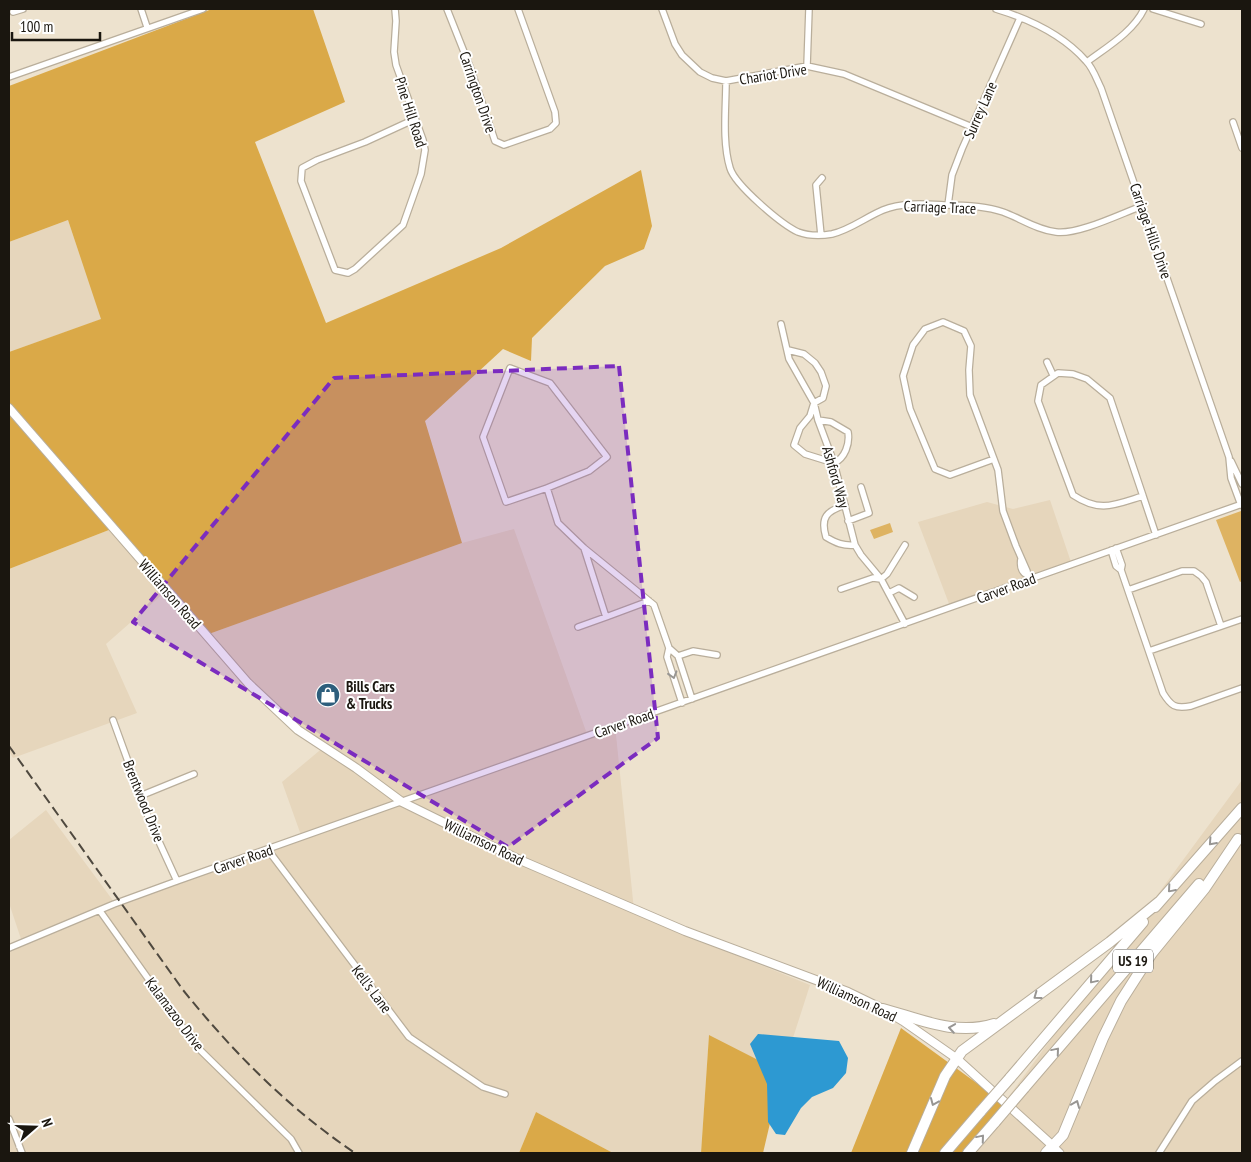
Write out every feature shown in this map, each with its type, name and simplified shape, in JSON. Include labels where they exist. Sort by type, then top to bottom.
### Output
[{"type":"highway","name":"US 19","points":[[945,1153],[1159,902],[1242,808]]},
{"type":"highway","points":[[1053,1151],[1063,1135],[1100,1045],[1121,1001],[1152,953],[1205,888],[1240,837]]},
{"type":"highway","name":"US 19","points":[[968,1153],[1240,837]]},
{"type":"highway","points":[[912,1153],[945,1076],[956,1058],[970,1045],[1110,942],[1159,902]]},
{"type":"highway","points":[[883,1008],[950,1028],[973,1029],[1000,1023]]},
{"type":"main road","name":"Williamson Road","points":[[9,408],[248,683],[298,730],[356,768],[402,802],[520,860],[686,931],[848,992],[883,1008],[956,1058],[1053,1151]]},
{"type":"street","points":[[12,12],[23,9]]},
{"type":"street","points":[[141,9],[147,27]]},
{"type":"street","points":[[9,77],[147,27],[203,9]]},
{"type":"street","name":"Pine Hill Road","points":[[395,9],[394,52],[396,65],[415,119],[425,150],[421,174],[403,226],[355,269],[348,273],[335,270],[301,181],[302,168],[415,119]]},
{"type":"street","name":"Carrington Drive","points":[[448,9],[495,141],[504,145],[550,129],[556,123],[555,112],[518,9]]},
{"type":"street","name":"Chariot Drive","points":[[662,9],[675,44],[682,55],[700,72],[712,78],[726,81],[807,66],[844,74],[972,128]]},
{"type":"street","points":[[807,66],[809,9]]},
{"type":"street","name":"Carriage Hills Drive","points":[[996,9],[1058,36],[1087,62],[1101,88],[1228,457],[1231,478],[1241,504]]},
{"type":"street","points":[[1087,62],[1126,32],[1141,16],[1144,9]]},
{"type":"street","points":[[1153,9],[1201,24]]},
{"type":"street","name":"Surrey Lane","points":[[948,205],[952,175],[1020,18]]},
{"type":"street","name":"Carriage Trace","points":[[726,81],[727,153],[730,170],[738,182],[762,205],[788,226],[810,235],[840,231],[872,214],[897,205],[980,207],[1001,212],[1055,232],[1067,232],[1086,227],[1142,206]]},
{"type":"street","points":[[1233,122],[1242,148]]},
{"type":"street","points":[[821,235],[816,185],[822,178]]},
{"type":"street","points":[[994,460],[950,475],[934,469],[910,409],[903,376],[912,345],[925,329],[943,322],[964,331],[971,346],[969,370],[970,395],[998,470],[1003,510],[1028,577]]},
{"type":"street","name":"Ashford Way","points":[[781,324],[789,359],[814,404],[834,463],[855,545],[881,579],[905,624]]},
{"type":"street","points":[[788,350],[804,354],[814,363],[821,372],[826,386],[823,398],[814,404],[810,416],[800,428],[794,445],[805,454],[834,463],[841,460],[850,440],[848,432],[831,422],[818,420]]},
{"type":"street","points":[[1047,362],[1053,376]]},
{"type":"street","points":[[510,368],[550,384],[607,456],[589,471],[547,488],[506,502],[483,437],[510,368]]},
{"type":"street","points":[[1143,496],[1120,504],[1096,507],[1073,495],[1038,402],[1041,386],[1058,373],[1066,374],[1087,380],[1110,398],[1143,496],[1156,535]]},
{"type":"street","points":[[1228,457],[1242,484]]},
{"type":"street","points":[[848,521],[869,513],[861,487]]},
{"type":"street","points":[[547,488],[558,523],[584,548],[654,605],[669,648],[668,657],[682,703]]},
{"type":"street","name":"Carver Road","points":[[9,948],[100,910],[177,881],[905,624],[1028,577],[1156,535],[1241,504]]},
{"type":"street","points":[[845,505],[834,509],[827,515],[823,526],[826,537],[834,542],[844,546],[855,545]]},
{"type":"street","points":[[841,589],[873,578],[881,579],[887,574],[905,545]]},
{"type":"street","points":[[584,548],[606,617]]},
{"type":"street","points":[[1114,549],[1116,566],[1121,570],[1163,693],[1170,703],[1176,706],[1191,706],[1242,688]]},
{"type":"street","points":[[1128,590],[1182,570],[1194,571],[1206,582],[1221,626]]},
{"type":"street","points":[[889,593],[899,588],[914,597]]},
{"type":"street","points":[[578,627],[650,601]]},
{"type":"street","points":[[1148,651],[1242,619]]},
{"type":"street","points":[[669,648],[678,656],[692,699]]},
{"type":"street","points":[[678,656],[693,651],[717,655]]},
{"type":"street","name":"Brentwood Drive","points":[[113,720],[150,822],[177,881]]},
{"type":"street","points":[[140,796],[194,774]]},
{"type":"street","name":"Kell's Lane","points":[[268,850],[409,1037],[483,1087],[505,1094]]},
{"type":"street","name":"Kalamazoo Drive","points":[[100,910],[196,1046],[291,1139],[299,1153]]},
{"type":"street","points":[[1159,1153],[1192,1101],[1215,1081],[1242,1062]]},
{"type":"street","points":[[9,1119],[22,1153]]},
{"type":"highlighted area","points":[[619,366],[658,738],[508,847],[133,622],[334,378]]},
{"type":"shaded area","points":[[212,9],[313,9],[345,102],[255,142],[326,323],[501,248],[641,170],[652,226],[644,249],[605,266],[532,338],[531,361],[503,349],[425,421],[462,543],[206,635],[164,593],[114,528],[9,569],[9,352],[101,319],[68,220],[9,242],[9,86]]},
{"type":"shaded area","points":[[68,220],[102,319],[9,352],[9,242]]},
{"type":"shaded area","points":[[1050,500],[1073,568],[951,609],[918,522],[987,502],[1013,509]]},
{"type":"shaded area","points":[[1241,511],[1242,581],[1240,582],[1216,520]]},
{"type":"shaded area","points":[[890,523],[893,532],[874,539],[870,530]]},
{"type":"shaded area","points":[[114,528],[164,593],[106,644],[137,713],[13,758],[9,751],[9,569]]},
{"type":"shaded area","points":[[514,529],[587,734],[615,725],[634,910],[716,947],[810,985],[782,1072],[709,1036],[701,1153],[613,1153],[536,1112],[519,1153],[9,1153],[9,947],[22,942],[9,903],[9,840],[46,810],[117,906],[302,838],[282,782],[325,746],[246,684],[206,635],[462,543]]},
{"type":"shaded area","points":[[1242,780],[1242,1153],[962,1153],[1004,1103]]},
{"type":"shaded area","points":[[901,1028],[1004,1103],[962,1153],[851,1153]]},
{"type":"shaded area","points":[[709,1035],[782,1072],[763,1153],[701,1153]]},
{"type":"shaded area","points":[[536,1112],[613,1153],[519,1153]]},
{"type":"water","points":[[758,1034],[839,1041],[848,1058],[846,1073],[833,1088],[812,1097],[801,1108],[785,1135],[776,1134],[768,1122],[767,1084],[750,1044]]},
{"type":"railway","points":[[9,746],[183,990],[202,1013],[242,1057],[284,1098],[330,1136],[355,1153]]},
{"type":"place","name":"Bills Cars & Trucks","points":[[328,695]]}]
